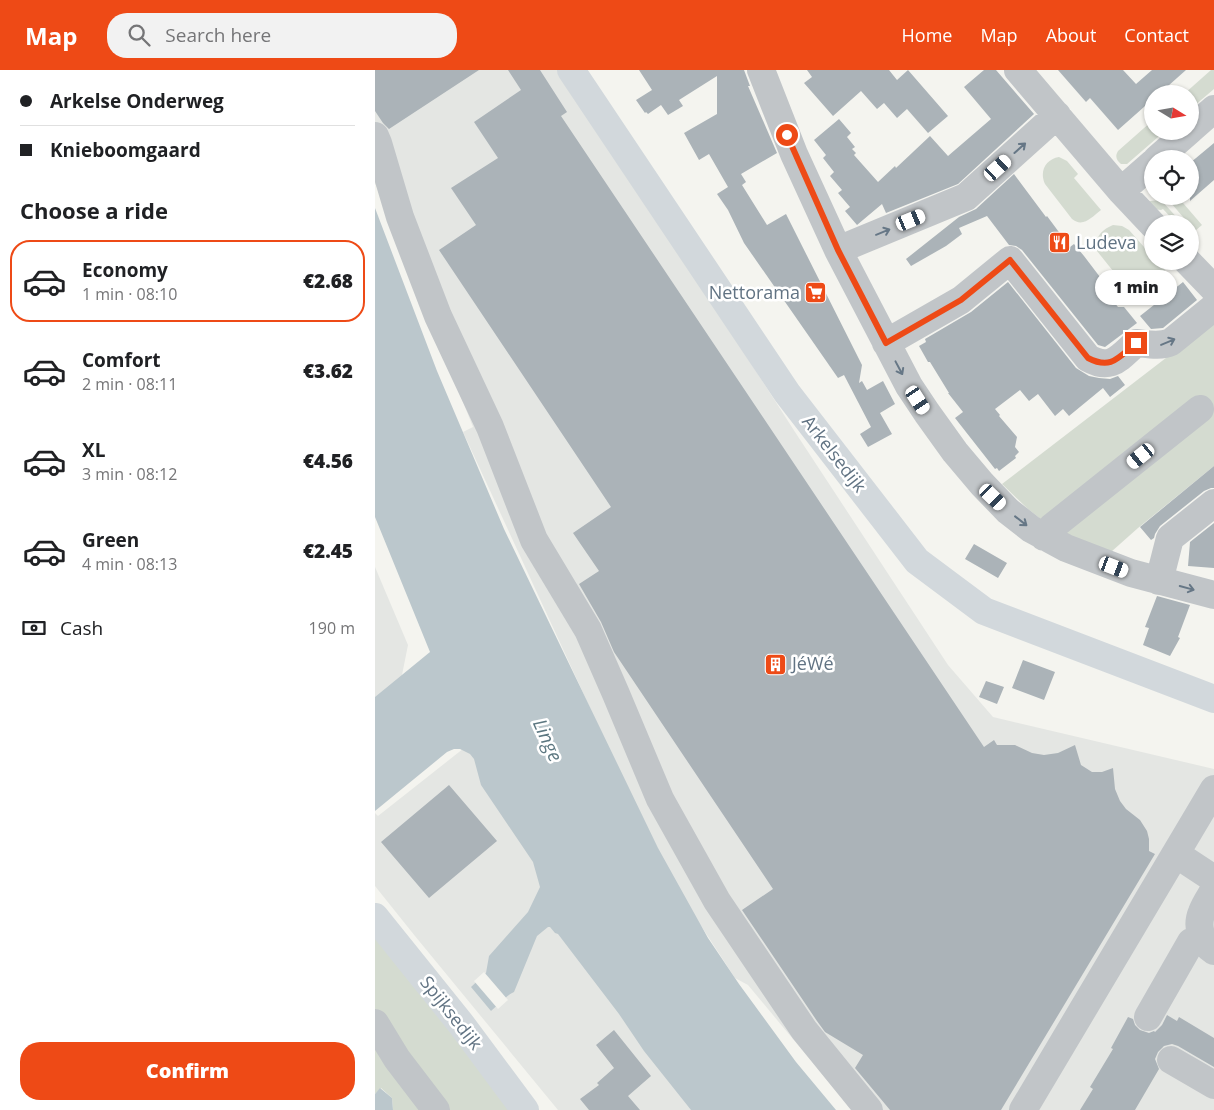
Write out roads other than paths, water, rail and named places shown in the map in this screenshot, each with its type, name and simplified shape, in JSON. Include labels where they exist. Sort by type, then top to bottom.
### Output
[{"type":"main road","name":"Arkelsedijk","points":[[571,70],[787,393],[917,561],[983,611],[1214,699]]},
{"type":"main road","name":"Spijksedijk","points":[[375,917],[461,1024],[525,1110]]},
{"type":"street","points":[[761,70],[794,154],[838,250],[886,343],[909,386],[927,413],[955,452],[982,484],[1008,511],[1031,529],[1066,548],[1131,573],[1214,596]]},
{"type":"street","points":[[1025,73],[1057,115],[1144,215]]},
{"type":"street","points":[[1199,122],[1214,109]]},
{"type":"street","points":[[838,250],[966,197],[1057,115]]},
{"type":"street","points":[[375,136],[400,217],[438,316],[490,427],[534,540],[588,630],[660,798],[723,909],[804,1030],[869,1110]]},
{"type":"street","points":[[1167,150],[1179,140]]},
{"type":"street","points":[[1121,191],[1144,171]]},
{"type":"street","points":[[886,343],[961,300],[1010,260],[1088,358],[1101,364],[1114,362],[1136,343],[1160,345],[1171,342],[1214,307]]},
{"type":"street","points":[[1196,270],[1214,289]]},
{"type":"street","points":[[1045,537],[1052,527],[1200,409]]},
{"type":"street","points":[[1159,581],[1169,538],[1214,503]]},
{"type":"street","points":[[1023,1110],[1214,790]]},
{"type":"street","points":[[1176,854],[1214,879]]},
{"type":"street","points":[[1208,945],[1200,930],[1199,920],[1201,912],[1214,890]]},
{"type":"street","points":[[1148,1017],[1191,942],[1208,945]]},
{"type":"street","points":[[375,1023],[397,1059],[435,1110]]},
{"type":"street","points":[[1171,1060],[1214,1085]]},
{"type":"water","name":"Linge","points":[[375,208],[437,371],[504,529],[658,848],[708,938],[739,984],[796,1062],[836,1110],[691,1110],[644,1051],[619,1014],[558,934],[550,927],[537,936],[514,992],[491,1011],[471,987],[486,973],[489,956],[528,912],[540,887],[533,862],[481,785],[474,759],[470,754],[460,749],[447,752],[375,811],[375,697],[430,652],[375,517]]},
{"type":"water","points":[[380,1088],[392,1098],[393,1110],[375,1110],[375,1094]]},
{"type":"place","name":"Ludeva","points":[[1060,243]]},
{"type":"place","name":"Nettorama","points":[[816,293]]},
{"type":"place","name":"JéWé","points":[[776,664]]}]
